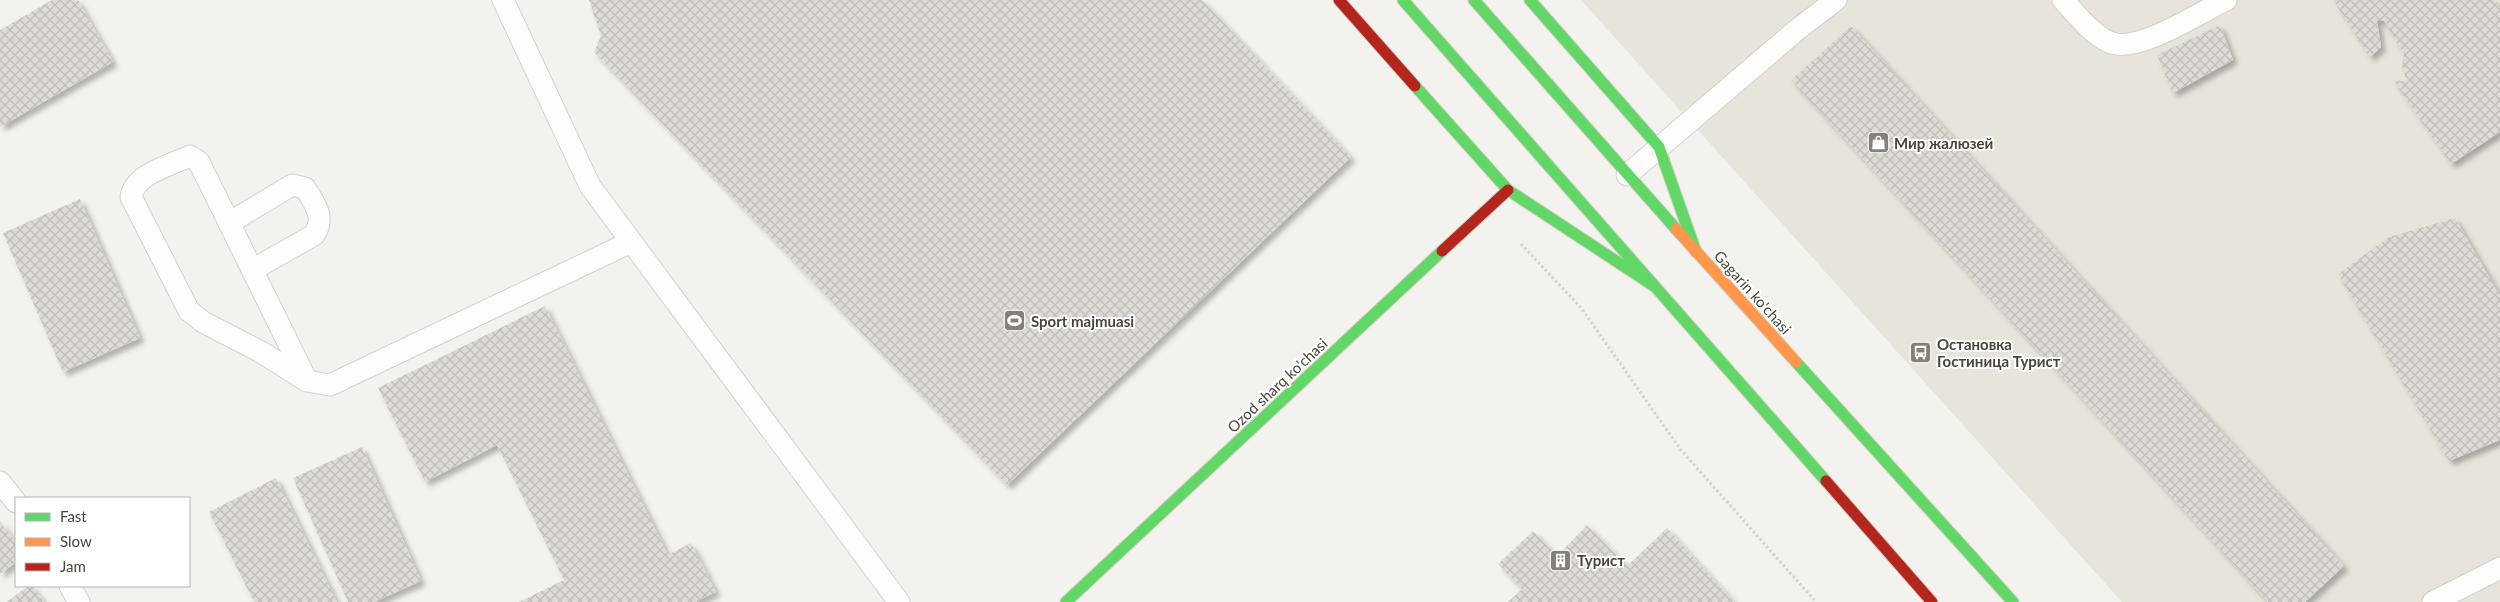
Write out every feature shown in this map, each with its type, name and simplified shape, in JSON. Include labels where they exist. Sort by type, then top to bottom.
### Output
[{"type":"main road","points":[[1339,0],[1508,190],[1654,286]]},
{"type":"main road","points":[[1404,0],[1932,602]]},
{"type":"main road","name":"Gagarin ko'chasi","points":[[1474,0],[1627,175],[2013,602]]},
{"type":"main road","points":[[1530,0],[1659,147],[1696,252]]},
{"type":"main road","name":"Ozod sharq ko'chasi","points":[[1066,602],[1508,190]]},
{"type":"lane","points":[[503,0],[590,186],[899,602]]},
{"type":"lane","points":[[1627,175],[1798,29],[1836,0]]},
{"type":"lane","points":[[2062,0],[2094,32],[2115,44],[2143,42],[2226,0]]},
{"type":"lane","points":[[307,381],[195,158],[190,156],[142,178],[132,188],[131,197],[189,310],[203,322],[261,352],[307,381],[330,385],[631,242]]},
{"type":"lane","points":[[229,223],[292,185],[305,188],[319,212],[319,228],[314,235],[252,270]]},
{"type":"lane","points":[[0,482],[15,501]]},
{"type":"lane","points":[[2433,602],[2500,568]]},
{"type":"lane","points":[[71,587],[79,602]]},
{"type":"path","points":[[1474,222],[1511,233],[1582,309],[1680,449],[1816,602]]},
{"type":"shaded area","points":[[1581,0],[2500,0],[2500,602],[2122,602]]},
{"type":"building","points":[[52,0],[78,0],[113,62],[0,127],[0,30]]},
{"type":"building","name":"Sport majmuasi","points":[[589,0],[1202,0],[1351,157],[1007,485],[594,52],[601,36]]},
{"type":"building","points":[[2333,0],[2495,0],[2500,9],[2500,132],[2451,164],[2393,80],[2403,81],[2406,78],[2402,67],[2404,54],[2384,21],[2377,20],[2381,47],[2370,57]]},
{"type":"building","points":[[2220,25],[2233,60],[2173,93],[2157,55]]},
{"type":"building","points":[[1851,26],[2344,566],[2305,602],[2268,602],[1791,80]]},
{"type":"building","points":[[80,199],[140,338],[63,372],[3,233]]},
{"type":"building","points":[[2455,218],[2500,296],[2500,440],[2449,461],[2338,274],[2389,237]]},
{"type":"building","points":[[545,306],[668,555],[691,543],[716,592],[695,602],[519,602],[564,580],[497,445],[425,482],[378,388]]},
{"type":"building","points":[[362,447],[421,581],[374,602],[348,602],[293,478]]},
{"type":"building","points":[[276,478],[337,602],[254,602],[209,512]]},
{"type":"building","points":[[0,521],[15,541],[15,563],[0,574]]},
{"type":"building","name":"Турист","points":[[1587,525],[1627,566],[1667,528],[1734,602],[1508,602],[1522,589],[1498,564],[1533,531],[1557,556]]},
{"type":"building","points":[[27,587],[33,587],[44,602],[7,602]]},
{"type":"traffic: fast","points":[[1403,0],[1826,481]]},
{"type":"traffic: fast","points":[[1474,0],[1676,229]]},
{"type":"traffic: fast","points":[[1530,0],[1659,147],[1696,252]]},
{"type":"traffic: fast","points":[[1415,86],[1508,190],[1654,286]]},
{"type":"traffic: fast","points":[[1066,602],[1442,251]]},
{"type":"traffic: fast","points":[[1796,362],[2013,602]]},
{"type":"traffic: slow","points":[[1676,229],[1796,362]]},
{"type":"traffic: jam","points":[[1339,0],[1415,86]]},
{"type":"traffic: jam","points":[[1442,251],[1508,190]]},
{"type":"traffic: jam","points":[[1826,481],[1932,602]]},
{"type":"place","name":"Мир жалюзей","points":[[1878,143]]},
{"type":"place","name":"Sport majmuasi","points":[[1015,321]]},
{"type":"place","name":"Остановка Гостиница Турист","points":[[1921,353]]},
{"type":"place","name":"Турист","points":[[1561,560]]}]
